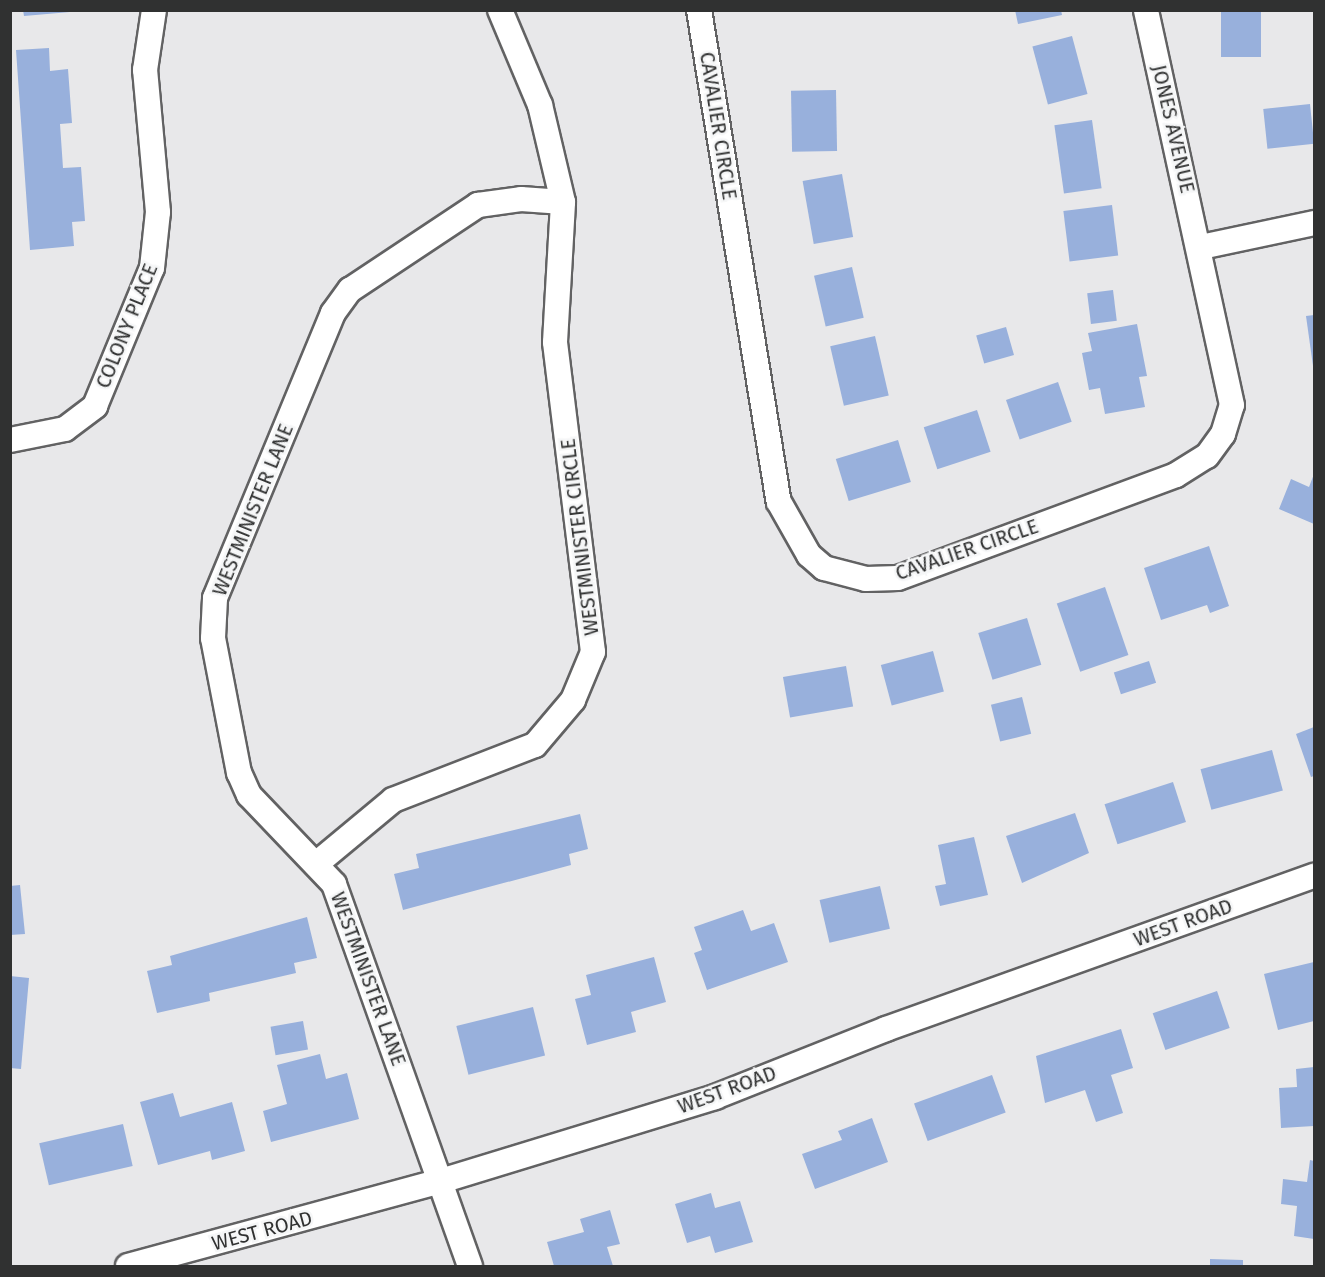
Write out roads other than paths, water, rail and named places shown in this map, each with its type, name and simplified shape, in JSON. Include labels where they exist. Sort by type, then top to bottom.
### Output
[{"type":"street","name":"COLONY PLACE","points":[[10,440],[65,429],[95,406],[152,268],[158,212],[145,70],[154,10]]},
{"type":"street","points":[[501,10],[540,105],[563,202]]},
{"type":"street","name":"CAVALIER CIRCLE","points":[[699,10],[779,502],[809,555],[824,568],[866,579],[898,578],[1176,474],[1207,456],[1223,434],[1232,405],[1201,247]]},
{"type":"street","name":"JONES AVENUE","points":[[1146,10],[1201,247]]},
{"type":"street","name":"WESTMINISTER LANE","points":[[470,1266],[334,884],[249,795],[239,774],[213,638],[215,598],[333,314],[350,290],[478,205],[521,199],[563,202]]},
{"type":"street","name":"WESTMINISTER CIRCLE","points":[[316,864],[393,800],[535,745],[585,679],[593,652],[591,612],[555,342],[563,202]]},
{"type":"street","points":[[1201,247],[1314,223]]},
{"type":"street","name":"WEST ROAD","points":[[128,1266],[441,1181],[715,1097],[886,1029],[1314,876]]}]
